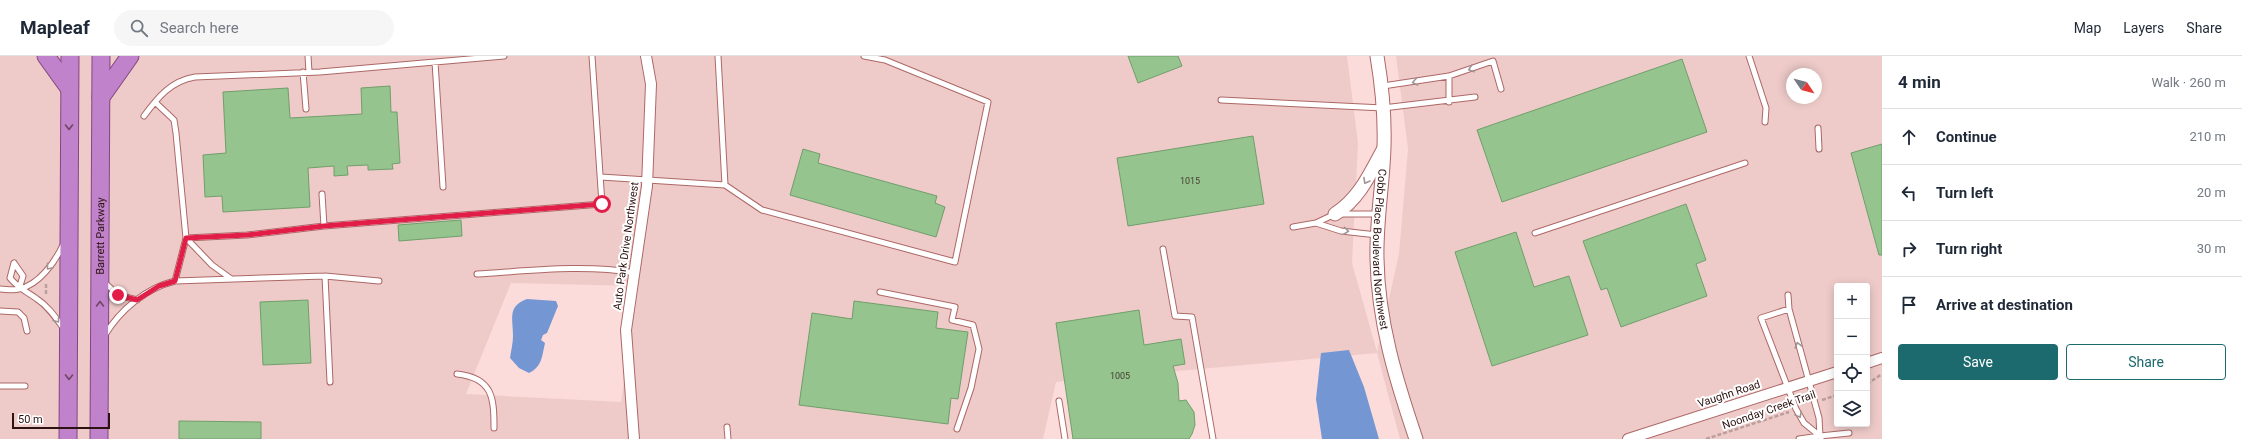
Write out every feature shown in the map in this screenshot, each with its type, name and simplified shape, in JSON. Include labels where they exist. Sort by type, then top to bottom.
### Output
[{"type":"highway","points":[[46,56],[70,88]]},
{"type":"highway","points":[[68,439],[70,56]]},
{"type":"highway","name":"Barrett Parkway","points":[[99,439],[101,56]]},
{"type":"highway","points":[[101,97],[130,56]]},
{"type":"street","name":"Auto Park Drive Northwest","points":[[634,439],[626,330],[648,180],[651,84],[646,56]]},
{"type":"street","name":"Cobb Place Boulevard Northwest","points":[[1377,56],[1384,108],[1384,146],[1378,214],[1377,273],[1384,330],[1396,379],[1416,439]]},
{"type":"street","points":[[1335,214],[1351,202],[1358,194],[1384,146]]},
{"type":"street","points":[[1870,361],[1882,358]]},
{"type":"street","name":"Vaughn Road","points":[[1628,439],[1834,373]]},
{"type":"lane","points":[[306,109],[306,72],[308,56]]},
{"type":"lane","points":[[144,116],[155,102],[180,80],[195,77],[306,72],[504,56]]},
{"type":"lane","points":[[186,238],[247,235],[324,226],[602,204],[592,56]]},
{"type":"lane","points":[[718,56],[725,186]]},
{"type":"lane","points":[[601,177],[725,186],[762,210],[955,262],[988,102],[885,60],[864,56]]},
{"type":"lane","points":[[1749,56],[1766,108],[1765,122]]},
{"type":"lane","points":[[1382,86],[1449,76],[1493,61],[1501,89]]},
{"type":"lane","points":[[435,62],[443,186]]},
{"type":"lane","points":[[1449,76],[1449,102]]},
{"type":"lane","points":[[1221,100],[1384,108],[1449,102],[1475,97]]},
{"type":"lane","points":[[155,102],[174,120],[186,238],[175,281]]},
{"type":"lane","points":[[1818,128],[1819,149]]},
{"type":"lane","points":[[1535,233],[1745,163]]},
{"type":"lane","points":[[322,194],[324,226]]},
{"type":"lane","points":[[1293,227],[1316,223],[1335,214],[1378,214]]},
{"type":"lane","points":[[1316,223],[1341,231],[1377,235]]},
{"type":"lane","points":[[0,289],[19,289],[30,284],[46,271],[69,235]]},
{"type":"lane","points":[[186,238],[212,265],[230,278]]},
{"type":"lane","points":[[1163,249],[1175,316],[1192,317],[1201,358],[1213,439]]},
{"type":"lane","points":[[477,274],[587,269],[615,269],[635,273]]},
{"type":"lane","points":[[325,276],[330,382]]},
{"type":"lane","points":[[100,343],[116,319],[137,300],[159,286],[175,281],[325,276],[379,281]]},
{"type":"lane","points":[[101,278],[118,295],[137,300]]},
{"type":"lane","points":[[19,289],[36,298],[46,306],[69,338]]},
{"type":"lane","points":[[880,292],[955,306],[952,320],[974,325],[979,350],[972,388],[957,429]]},
{"type":"lane","points":[[1788,295],[1789,309],[1819,418],[1821,438]]},
{"type":"lane","points":[[1789,309],[1761,318],[1796,409],[1804,423],[1821,438]]},
{"type":"lane","points":[[0,311],[18,312],[24,318],[27,330]]},
{"type":"lane","points":[[458,374],[477,378],[488,389],[494,402],[494,428]]},
{"type":"lane","points":[[0,386],[25,386]]},
{"type":"lane","points":[[1059,401],[1065,439]]},
{"type":"lane","points":[[728,427],[728,439]]},
{"type":"lane","points":[[1799,439],[1821,438],[1849,433]]},
{"type":"path","points":[[46,282],[46,297]]},
{"type":"path","points":[[1870,382],[1882,374]]},
{"type":"path","name":"Noonday Creek Trail","points":[[1815,402],[1834,396]]},
{"type":"path","name":"Noonday Creek Trail","points":[[1706,439],[1796,409]]},
{"type":"shaded area","points":[[0,56],[1347,56],[1358,143],[1352,263],[1377,352],[1399,254],[1408,149],[1396,56],[1882,56],[1882,439],[1400,439],[1377,353],[1056,382],[1043,439],[0,439]],"holes":[[[511,283],[638,286],[621,402],[466,394]]]},
{"type":"water","points":[[527,299],[556,301],[558,306],[547,333],[543,335],[541,340],[545,343],[541,361],[537,368],[529,373],[519,368],[510,358],[513,339],[512,314],[516,305]]},
{"type":"water","points":[[1349,350],[1364,387],[1379,439],[1322,439],[1316,399],[1321,353]]},
{"type":"building","points":[[1128,56],[1178,56],[1182,66],[1138,83]]},
{"type":"building","points":[[1682,59],[1707,132],[1502,202],[1477,130]]},
{"type":"building","points":[[390,86],[391,112],[397,112],[400,163],[392,164],[393,169],[368,170],[368,165],[347,166],[348,175],[334,176],[334,166],[308,168],[310,207],[223,212],[222,196],[205,197],[203,155],[226,153],[223,92],[288,88],[290,118],[362,114],[361,88]]},
{"type":"building","points":[[1253,136],[1264,204],[1128,226],[1117,158]]},
{"type":"building","points":[[1882,144],[1882,255],[1879,255],[1851,153]]},
{"type":"building","points":[[803,149],[820,154],[818,163],[937,196],[935,203],[945,207],[936,237],[790,195]]},
{"type":"building","points":[[1686,204],[1706,260],[1696,264],[1707,296],[1621,327],[1607,288],[1601,290],[1583,241]]},
{"type":"building","points":[[461,220],[462,236],[399,241],[398,225]]},
{"type":"building","points":[[1516,232],[1534,287],[1569,276],[1588,335],[1492,366],[1455,252]]},
{"type":"building","points":[[308,300],[311,363],[263,365],[260,302]]},
{"type":"building","points":[[854,301],[938,312],[936,328],[968,332],[958,399],[951,398],[948,424],[799,405],[812,313],[852,319]]},
{"type":"building","points":[[1139,310],[1144,345],[1181,339],[1185,364],[1173,366],[1178,383],[1179,401],[1186,400],[1194,412],[1195,425],[1192,434],[1189,439],[1073,439],[1056,323]]},
{"type":"building","points":[[179,421],[261,422],[261,439],[179,439]]},
{"type":"route","points":[[118,295],[130,300],[137,300],[159,286],[175,281],[186,238],[247,235],[324,226],[602,204]]}]
